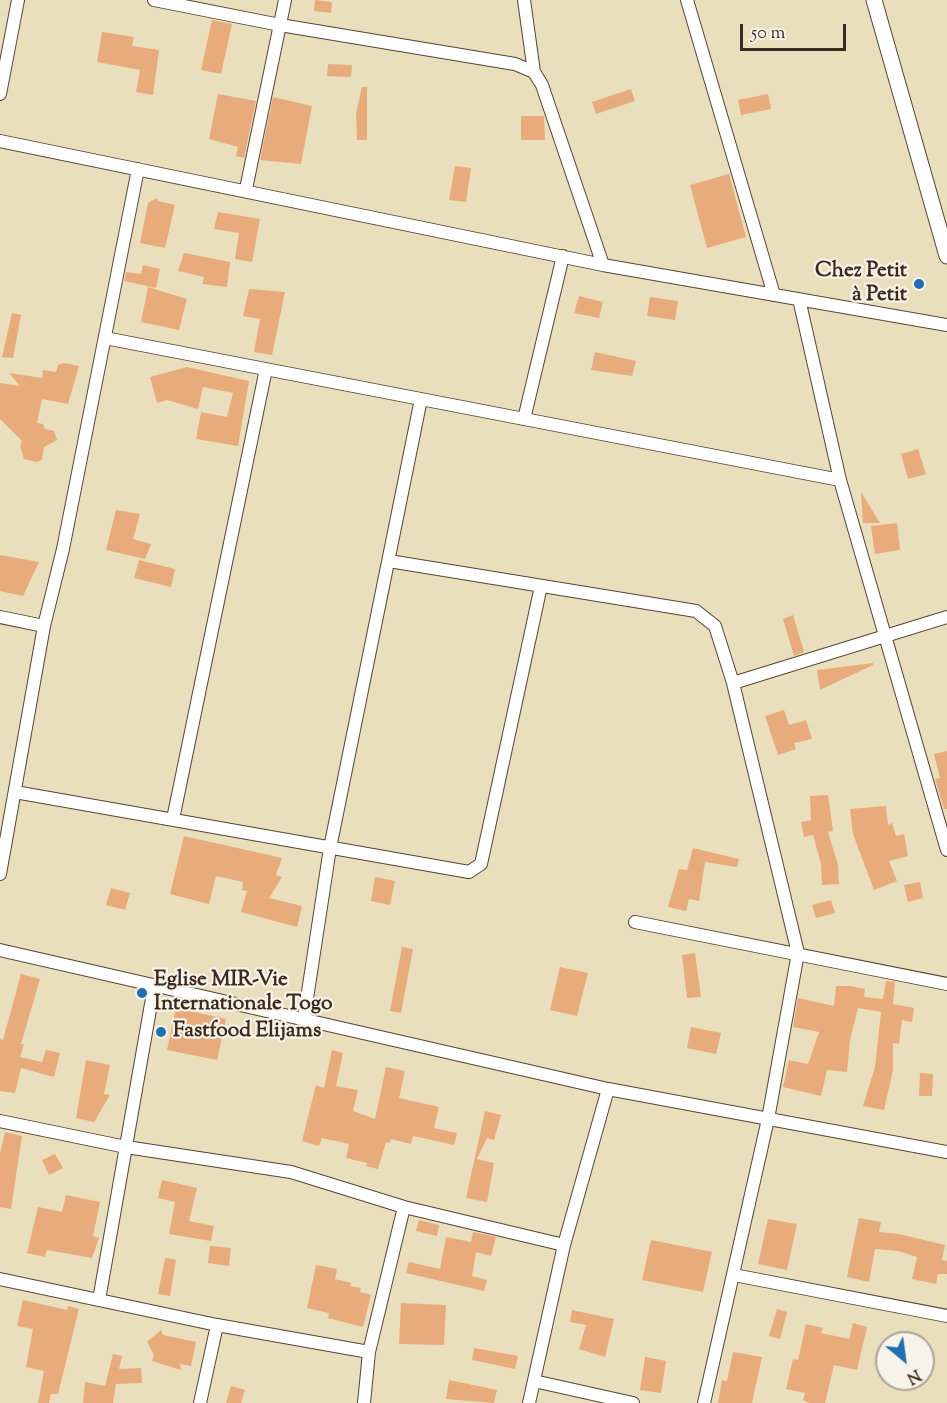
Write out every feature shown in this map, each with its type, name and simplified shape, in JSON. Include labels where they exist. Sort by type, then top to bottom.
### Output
[{"type":"street","points":[[0,94],[18,0]]},
{"type":"street","points":[[154,0],[280,26],[515,64],[534,72]]},
{"type":"street","points":[[246,189],[285,0]]},
{"type":"street","points":[[525,0],[534,72],[542,85],[603,265]]},
{"type":"street","points":[[687,0],[774,295]]},
{"type":"street","points":[[874,0],[947,256]]},
{"type":"street","points":[[0,141],[246,189],[603,265],[947,325]]},
{"type":"street","points":[[0,874],[44,626],[63,549],[138,169]]},
{"type":"street","points":[[524,419],[563,256]]},
{"type":"street","points":[[799,299],[840,480],[947,850]]},
{"type":"street","points":[[105,338],[840,480]]},
{"type":"street","points":[[173,819],[266,369]]},
{"type":"street","points":[[304,1018],[330,848],[421,399]]},
{"type":"street","points":[[389,561],[704,614],[715,626],[733,683],[798,953],[768,1119],[705,1403]]},
{"type":"street","points":[[15,792],[469,872],[478,868],[542,586]]},
{"type":"street","points":[[0,617],[44,626]]},
{"type":"street","points":[[733,683],[947,617]]},
{"type":"street","points":[[635,922],[947,984]]},
{"type":"street","points":[[0,950],[608,1089],[947,1152]]},
{"type":"street","points":[[99,1300],[154,987]]},
{"type":"street","points":[[529,1403],[564,1245],[608,1089]]},
{"type":"street","points":[[0,1121],[126,1147],[291,1172],[404,1207],[564,1245]]},
{"type":"street","points":[[364,1403],[369,1352],[404,1207]]},
{"type":"street","points":[[734,1275],[947,1316]]},
{"type":"street","points":[[0,1279],[217,1325],[369,1352]]},
{"type":"street","points":[[200,1403],[217,1325]]},
{"type":"street","points":[[534,1381],[633,1403]]},
{"type":"building","points":[[315,0],[332,2],[331,13],[314,11]]},
{"type":"building","points":[[212,20],[232,24],[221,74],[201,70]]},
{"type":"building","points":[[102,32],[134,37],[132,46],[159,50],[153,95],[136,92],[140,70],[97,62]]},
{"type":"building","points":[[328,64],[352,65],[351,77],[327,76]]},
{"type":"building","points":[[362,87],[367,87],[367,140],[357,140],[356,113]]},
{"type":"building","points":[[631,89],[635,101],[596,114],[592,102]]},
{"type":"building","points":[[218,94],[256,101],[244,158],[236,156],[238,147],[209,139]]},
{"type":"building","points":[[768,94],[771,109],[741,115],[738,100]]},
{"type":"building","points":[[273,97],[312,106],[301,164],[260,160]]},
{"type":"building","points":[[521,116],[544,116],[545,140],[521,140]]},
{"type":"building","points":[[455,166],[471,168],[466,202],[449,200]]},
{"type":"building","points":[[729,174],[746,237],[707,248],[690,185]]},
{"type":"building","points":[[157,198],[158,201],[175,205],[165,248],[140,243],[148,203]]},
{"type":"building","points":[[218,212],[260,219],[252,262],[235,259],[239,233],[214,229]]},
{"type":"building","points":[[184,253],[230,262],[227,287],[202,284],[204,277],[178,271]]},
{"type":"building","points":[[143,265],[160,269],[156,288],[124,281],[126,272],[141,274]]},
{"type":"building","points":[[148,287],[187,299],[179,330],[141,322]]},
{"type":"building","points":[[249,289],[285,292],[272,355],[254,352],[260,319],[243,316]]},
{"type":"building","points":[[579,296],[603,302],[599,318],[574,313]]},
{"type":"building","points":[[650,297],[678,301],[675,320],[647,316]]},
{"type":"building","points":[[12,313],[21,315],[13,358],[2,357]]},
{"type":"building","points":[[595,352],[636,361],[632,376],[591,370]]},
{"type":"building","points":[[64,363],[79,366],[68,404],[42,399],[37,423],[43,424],[45,429],[54,431],[57,440],[44,447],[42,460],[37,462],[24,459],[20,446],[22,441],[0,419],[0,383],[20,386],[9,373],[42,378],[43,370],[56,372],[58,365]]},
{"type":"building","points":[[187,367],[249,381],[238,446],[196,439],[201,412],[227,417],[233,393],[203,387],[198,409],[167,400],[157,403],[150,377]]},
{"type":"building","points":[[918,449],[926,474],[908,479],[901,454]]},
{"type":"building","points":[[861,492],[880,523],[863,523]]},
{"type":"building","points":[[116,510],[140,514],[133,539],[151,544],[145,559],[106,550]]},
{"type":"building","points":[[897,523],[900,550],[875,554],[871,526]]},
{"type":"building","points":[[0,555],[39,562],[23,596],[0,591]]},
{"type":"building","points":[[139,560],[175,569],[171,587],[134,578]]},
{"type":"building","points":[[793,615],[804,652],[794,656],[783,619]]},
{"type":"building","points":[[873,663],[873,665],[820,690],[817,670]]},
{"type":"building","points":[[784,710],[789,725],[806,720],[812,739],[794,743],[796,749],[778,755],[765,716]]},
{"type":"building","points":[[947,751],[947,809],[944,809],[935,779],[940,778],[934,754]]},
{"type":"building","points":[[828,795],[833,831],[828,832],[838,865],[839,884],[822,885],[821,864],[813,835],[804,837],[801,822],[811,820],[810,796]]},
{"type":"building","points":[[886,806],[888,825],[892,823],[896,836],[904,834],[908,856],[889,861],[897,881],[874,890],[853,834],[850,809]]},
{"type":"building","points":[[184,836],[282,858],[276,875],[282,877],[269,898],[302,906],[297,927],[241,912],[247,891],[242,890],[243,882],[216,876],[209,904],[170,894]]},
{"type":"building","points":[[693,848],[739,859],[737,867],[705,862],[699,901],[689,899],[686,911],[668,907],[679,869],[687,870]]},
{"type":"building","points":[[375,877],[395,881],[390,905],[371,901]]},
{"type":"building","points":[[920,882],[923,898],[908,902],[904,885]]},
{"type":"building","points":[[111,888],[130,893],[125,910],[106,905]]},
{"type":"building","points":[[831,900],[835,913],[816,918],[812,905]]},
{"type":"building","points":[[402,947],[413,949],[401,1013],[390,1011]]},
{"type":"building","points":[[695,953],[701,997],[687,998],[682,955]]},
{"type":"building","points":[[560,967],[588,973],[577,1016],[550,1010]]},
{"type":"building","points":[[21,974],[40,979],[21,1044],[24,1044],[20,1057],[42,1062],[46,1050],[60,1053],[54,1077],[21,1068],[15,1093],[0,1091],[0,1039],[3,1040]]},
{"type":"building","points":[[886,981],[895,982],[893,1004],[914,1008],[912,1022],[902,1020],[899,1044],[893,1043],[893,1070],[884,1110],[863,1106],[875,1067],[881,1012],[858,1008],[850,1040],[847,1072],[827,1070],[821,1096],[783,1087],[789,1060],[808,1064],[819,1032],[793,1027],[798,998],[834,1006],[836,986],[851,986],[865,989],[864,997],[883,999]]},
{"type":"building","points":[[176,1008],[226,1019],[217,1060],[167,1050]]},
{"type":"building","points":[[691,1027],[721,1033],[716,1054],[687,1048]]},
{"type":"building","points":[[332,1050],[343,1053],[336,1086],[358,1090],[353,1111],[375,1119],[386,1067],[405,1071],[399,1098],[439,1107],[434,1128],[457,1133],[454,1145],[413,1136],[411,1144],[391,1139],[390,1143],[386,1142],[378,1169],[366,1166],[367,1163],[346,1158],[349,1144],[322,1138],[319,1146],[302,1141],[316,1085],[324,1088]]},
{"type":"building","points":[[86,1060],[110,1065],[104,1094],[110,1095],[94,1122],[76,1118]]},
{"type":"building","points":[[920,1073],[933,1074],[932,1096],[919,1096]]},
{"type":"building","points":[[485,1111],[501,1115],[494,1140],[487,1138],[477,1159],[494,1163],[487,1202],[466,1198]]},
{"type":"building","points":[[5,1132],[22,1136],[11,1209],[0,1207],[0,1153]]},
{"type":"building","points":[[55,1154],[63,1168],[49,1175],[42,1160]]},
{"type":"building","points":[[162,1180],[197,1188],[189,1221],[214,1226],[211,1241],[169,1234],[175,1202],[158,1198]]},
{"type":"building","points":[[66,1195],[100,1202],[93,1236],[99,1238],[92,1258],[47,1250],[45,1257],[27,1253],[38,1207],[62,1212]]},
{"type":"building","points":[[859,1218],[881,1222],[879,1232],[899,1234],[945,1245],[942,1260],[947,1261],[947,1274],[938,1274],[936,1284],[912,1279],[917,1257],[898,1251],[875,1249],[869,1282],[847,1277]]},
{"type":"building","points":[[768,1219],[797,1224],[787,1270],[758,1264]]},
{"type":"building","points":[[419,1220],[439,1225],[437,1236],[416,1231]]},
{"type":"building","points":[[473,1232],[496,1237],[491,1256],[476,1252],[472,1276],[487,1280],[484,1291],[406,1273],[409,1262],[440,1269],[446,1237],[471,1242]]},
{"type":"building","points":[[651,1240],[712,1252],[703,1292],[642,1280]]},
{"type":"building","points":[[210,1246],[231,1248],[229,1266],[208,1263]]},
{"type":"building","points":[[165,1258],[176,1260],[170,1296],[158,1294]]},
{"type":"building","points":[[316,1265],[337,1269],[335,1279],[351,1283],[350,1286],[361,1288],[360,1292],[371,1295],[363,1327],[328,1318],[329,1313],[307,1308]]},
{"type":"building","points":[[23,1300],[67,1310],[68,1306],[79,1309],[58,1394],[51,1394],[49,1403],[38,1403],[44,1371],[26,1367],[33,1329],[17,1326]]},
{"type":"building","points":[[401,1303],[446,1305],[444,1345],[399,1344]]},
{"type":"building","points":[[777,1309],[787,1312],[780,1339],[769,1336]]},
{"type":"building","points":[[572,1310],[614,1319],[605,1357],[579,1349],[586,1325],[570,1322]]},
{"type":"building","points":[[853,1323],[867,1327],[857,1370],[834,1365],[825,1403],[809,1403],[803,1400],[805,1393],[786,1389],[793,1359],[798,1360],[806,1324],[823,1328],[821,1333],[849,1339]]},
{"type":"building","points":[[161,1330],[163,1335],[196,1342],[191,1366],[180,1364],[181,1370],[152,1361],[154,1355],[147,1342]]},
{"type":"building","points":[[474,1348],[518,1356],[515,1369],[472,1360]]},
{"type":"building","points":[[733,1352],[762,1357],[752,1403],[718,1403],[722,1380],[727,1381]]},
{"type":"building","points":[[113,1354],[122,1356],[119,1369],[141,1368],[142,1383],[116,1384],[113,1403],[83,1403],[85,1382],[105,1386]]},
{"type":"building","points":[[645,1357],[666,1361],[661,1393],[640,1390]]},
{"type":"building","points":[[449,1380],[497,1390],[494,1403],[446,1399]]},
{"type":"building","points":[[231,1386],[245,1390],[241,1403],[226,1403]]},
{"type":"place","name":"Chez Petit à Petit","points":[[919,284]]},
{"type":"place","name":"Eglise MIR-Vie Internationale Togo","points":[[142,993]]},
{"type":"place","name":"Fastfood Elijams","points":[[161,1032]]}]
